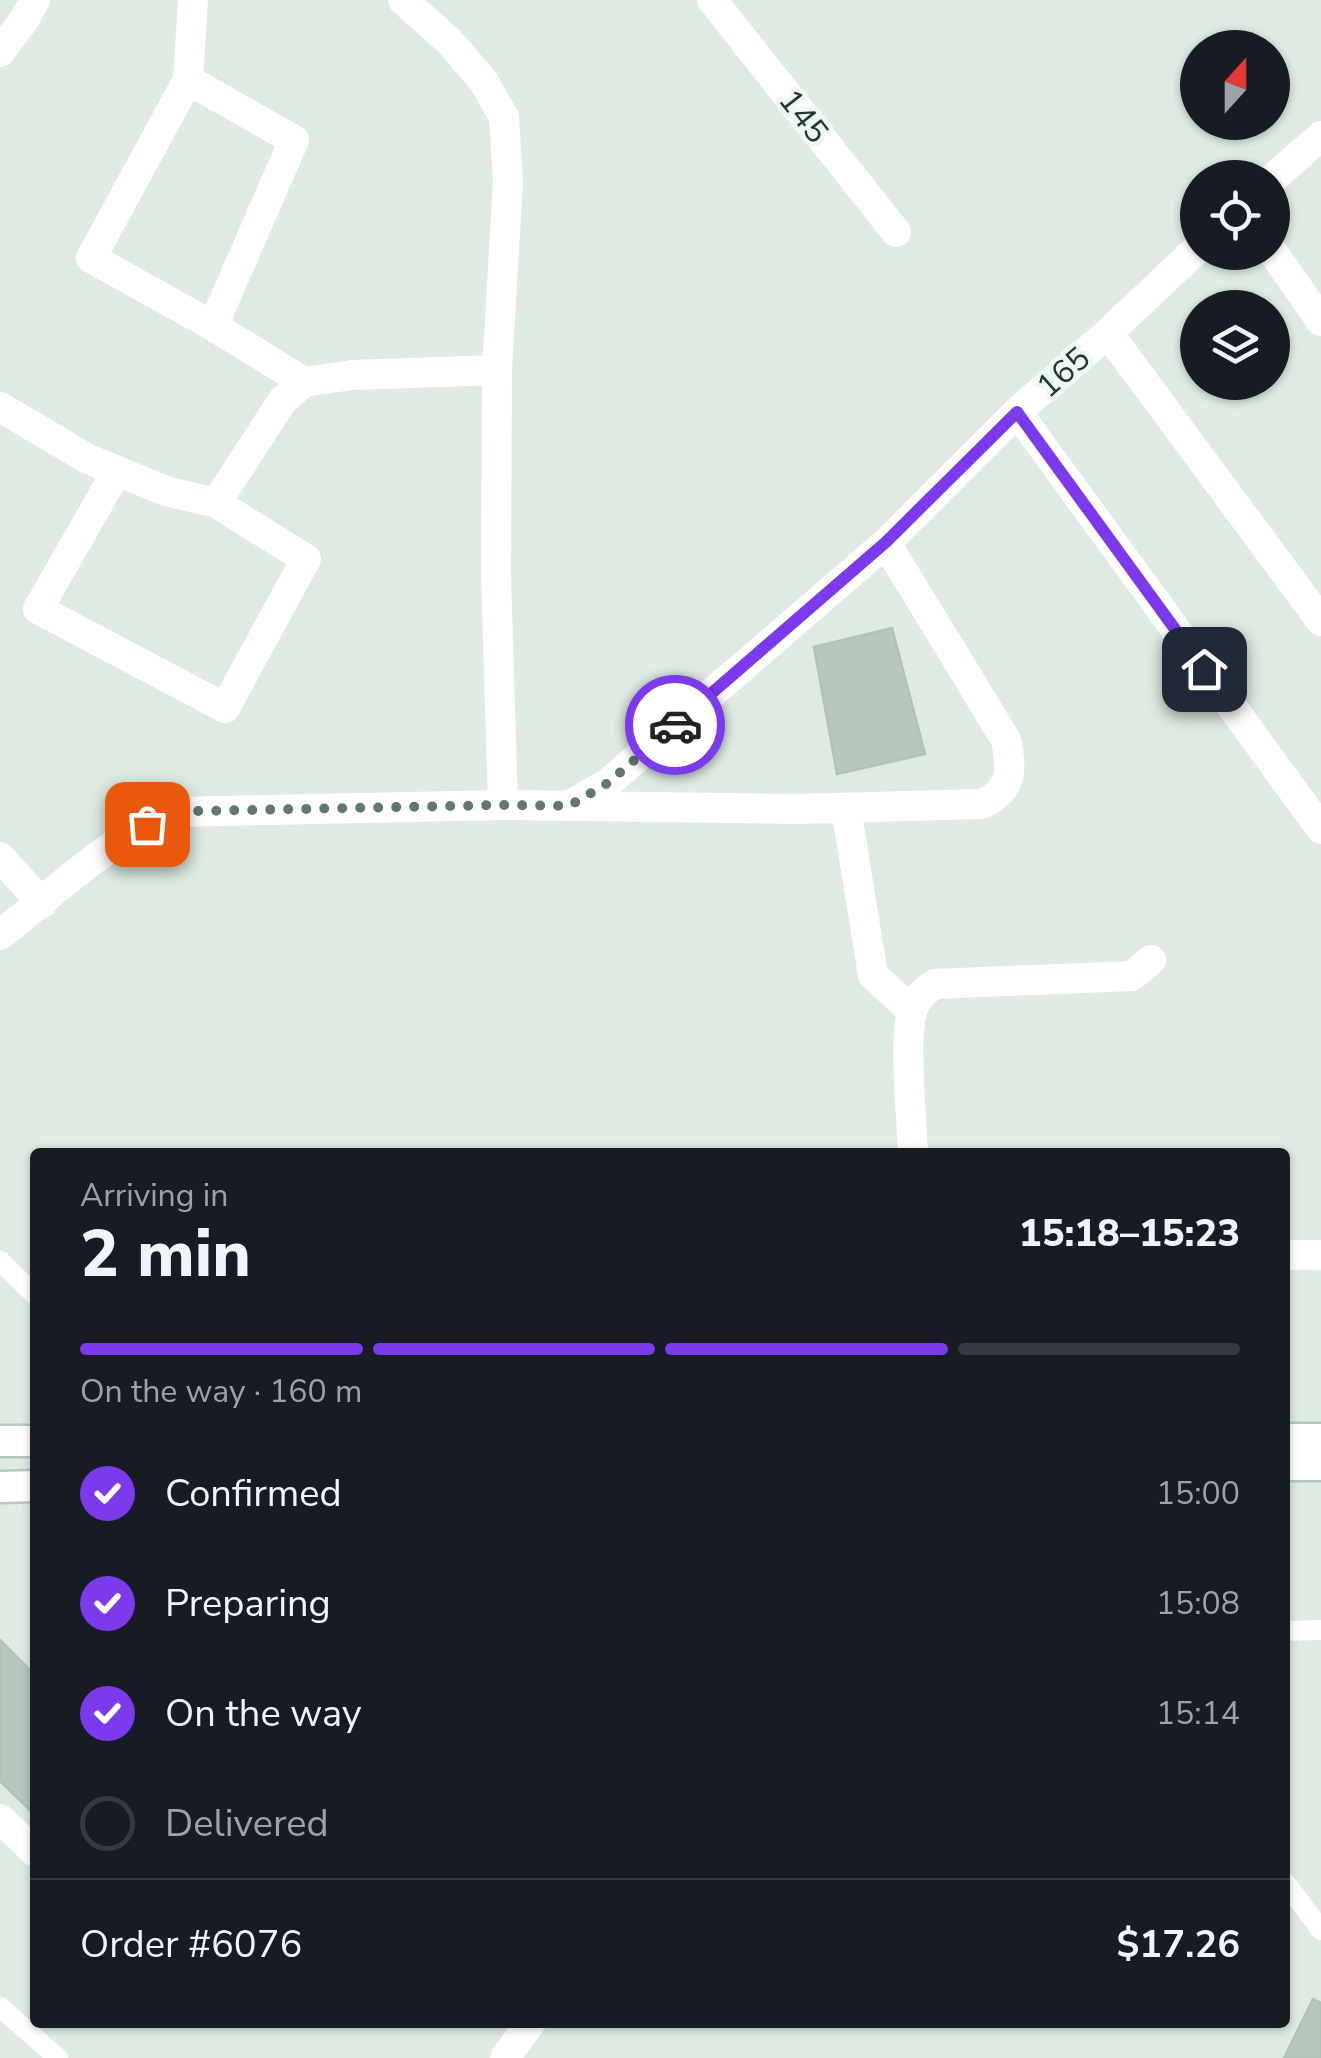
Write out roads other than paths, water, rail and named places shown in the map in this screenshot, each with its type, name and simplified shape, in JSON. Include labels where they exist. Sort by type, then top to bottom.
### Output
[{"type":"street","points":[[0,52],[35,0]]},
{"type":"street","points":[[193,0],[188,80],[91,258],[304,382]]},
{"type":"street","points":[[402,0],[450,42],[484,82],[504,117],[508,182],[497,370],[496,576],[503,805]]},
{"type":"street","name":"145","points":[[712,0],[896,232]]},
{"type":"street","points":[[188,80],[294,140],[213,326]]},
{"type":"street","points":[[1290,163],[1321,136]]},
{"type":"street","name":"165","points":[[569,806],[608,783],[886,542],[1017,412],[1180,265]]},
{"type":"street","points":[[1285,270],[1321,321]]},
{"type":"street","name":"165","points":[[1108,333],[1321,621]]},
{"type":"street","points":[[216,503],[283,400],[304,382],[352,375],[497,370]]},
{"type":"street","points":[[0,407],[117,471],[166,491],[216,503],[306,559],[225,708],[38,610],[117,471]]},
{"type":"street","points":[[1017,412],[1321,829]]},
{"type":"street","points":[[0,936],[100,853],[172,812],[503,805],[797,809],[982,804],[1002,792],[1010,775],[1006,740],[886,542]]},
{"type":"street","points":[[846,808],[872,975],[912,1010]]},
{"type":"street","points":[[0,857],[42,902]]},
{"type":"street","points":[[913,1148],[909,1040],[912,1010],[934,984],[1132,976],[1151,960]]},
{"type":"street","points":[[1290,1255],[1321,1254]]},
{"type":"street","points":[[1290,1439],[1321,1439]]},
{"type":"street","points":[[0,1441],[30,1441]]},
{"type":"street","points":[[1290,1465],[1321,1465]]},
{"type":"street","points":[[0,1486],[30,1486]]},
{"type":"street","points":[[0,1819],[30,1847]]},
{"type":"street","points":[[505,2058],[527,2028]]},
{"type":"lane","points":[[0,1261],[30,1290]]},
{"type":"lane","points":[[1290,1630],[1321,1630]]},
{"type":"lane","points":[[1290,1889],[1321,1930]]},
{"type":"lane","points":[[0,2007],[58,2058]]}]
